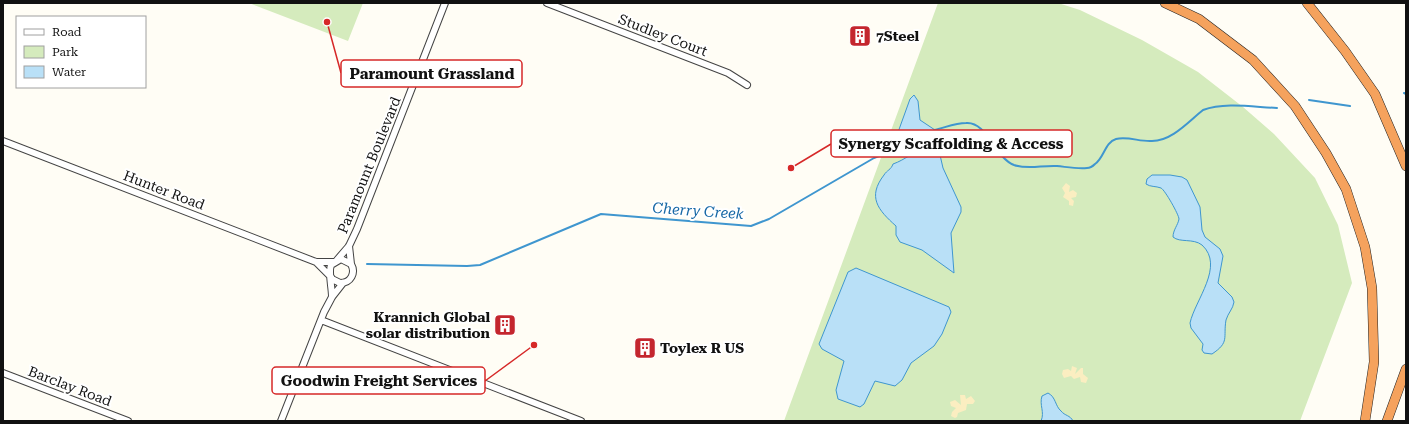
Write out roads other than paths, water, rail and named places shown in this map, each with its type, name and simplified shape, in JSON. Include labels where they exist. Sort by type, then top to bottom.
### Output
[{"type":"highway","points":[[1165,3],[1198,19],[1253,60],[1295,106],[1326,153],[1346,189],[1365,247],[1372,288],[1374,362],[1365,421]]},
{"type":"highway","points":[[1307,3],[1345,51],[1375,94],[1406,166]]},
{"type":"highway","points":[[1387,421],[1406,368]]},
{"type":"street","name":"Paramount Boulevard","points":[[336,261],[349,246],[445,3]]},
{"type":"street","name":"Studley Court","points":[[547,3],[728,73],[746,85]]},
{"type":"street","name":"Hunter Road","points":[[3,141],[316,262],[336,261]]},
{"type":"street","name":"Paramount Boulevard","points":[[349,246],[351,264]]},
{"type":"street","points":[[281,421],[321,320],[332,297],[344,283],[353,276],[354,272],[351,264],[344,260],[336,261],[330,268],[332,297]]},
{"type":"street","name":"Hunter Road","points":[[316,262],[331,278]]},
{"type":"street","points":[[331,278],[337,283],[344,283]]},
{"type":"street","points":[[321,320],[581,421]]},
{"type":"street","name":"Barclay Road","points":[[3,373],[128,421]]},
{"type":"water","points":[[914,95],[918,101],[920,120],[935,130],[934,136],[918,133],[903,147],[885,156],[886,149],[897,135],[910,99]]},
{"type":"water","points":[[928,149],[940,155],[943,168],[961,207],[961,212],[951,233],[954,273],[922,250],[900,242],[896,235],[896,226],[884,214],[877,203],[876,190],[885,173],[893,164],[919,151]]},
{"type":"water","points":[[1152,175],[1170,175],[1182,177],[1187,180],[1200,207],[1202,230],[1205,237],[1220,249],[1223,256],[1218,283],[1232,297],[1234,302],[1226,320],[1224,343],[1212,354],[1204,353],[1202,350],[1203,344],[1191,328],[1190,323],[1210,273],[1211,263],[1208,253],[1202,245],[1198,243],[1179,240],[1173,237],[1179,219],[1172,203],[1163,190],[1161,188],[1146,184],[1147,179]]},
{"type":"water","points":[[856,268],[949,307],[951,312],[942,334],[934,346],[911,363],[902,380],[895,386],[875,381],[864,404],[860,407],[838,399],[836,390],[844,361],[822,349],[819,344],[848,272]]},
{"type":"water","points":[[1048,393],[1053,397],[1059,409],[1073,421],[1041,421],[1042,396]]},
{"type":"waterway","name":"Cherry Creek","points":[[1309,100],[1350,106]]},
{"type":"waterway","name":"Cherry Creek","points":[[934,130],[958,124],[973,124],[980,128],[1001,155],[1014,165],[1025,167],[1057,166],[1088,168],[1101,158],[1109,143],[1112,141],[1120,138],[1148,141],[1166,138],[1180,130],[1203,110],[1220,106],[1277,108]]},
{"type":"waterway","name":"Cherry Creek","points":[[367,264],[480,265],[601,214],[751,226],[769,219],[874,158],[886,153]]},
{"type":"place","name":"Paramount Grassland","points":[[327,22]]},
{"type":"place","name":"7Steel","points":[[860,36]]},
{"type":"place","name":"Synergy Scaffolding & Access","points":[[791,168]]},
{"type":"place","name":"Krannich Global solar distribution","points":[[505,325]]},
{"type":"place","name":"Goodwin Freight Services","points":[[534,345]]},
{"type":"place","name":"Toylex R US","points":[[645,348]]}]
